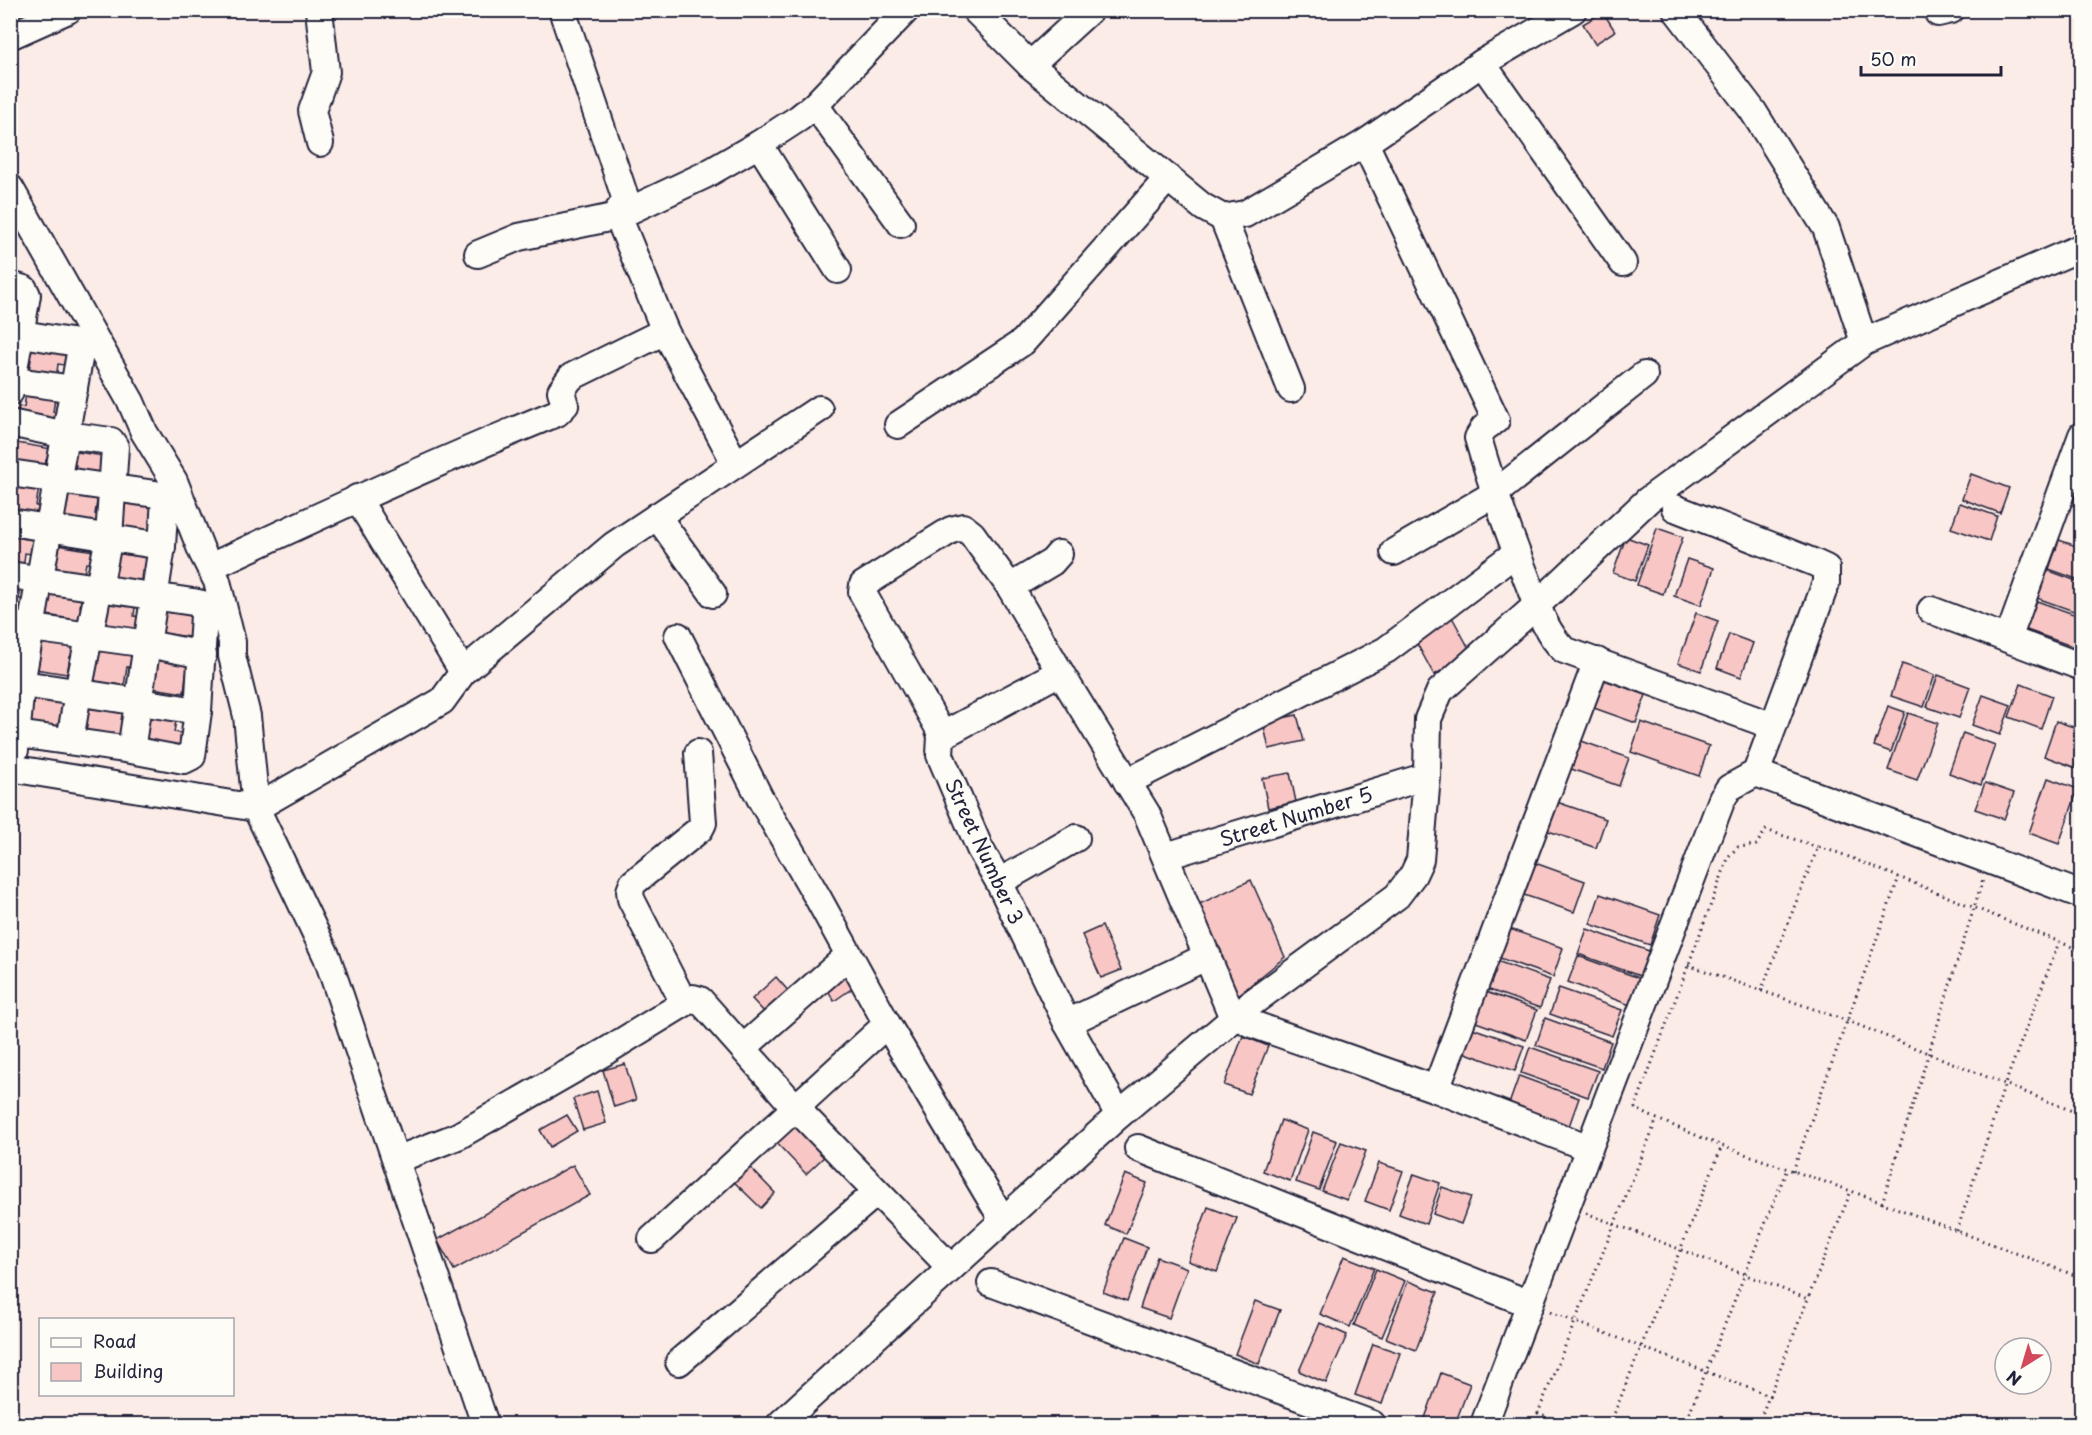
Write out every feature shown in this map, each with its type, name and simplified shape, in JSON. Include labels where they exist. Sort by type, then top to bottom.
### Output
[{"type":"street","points":[[10,36],[68,10]]},
{"type":"street","points":[[319,10],[326,72],[312,111],[320,143]]},
{"type":"street","points":[[562,10],[625,197],[618,216],[665,331],[735,463]]},
{"type":"street","points":[[478,254],[519,237],[618,216],[705,175],[759,144],[815,105],[906,10]]},
{"type":"street","points":[[975,10],[1030,65],[1203,207],[1223,218],[1245,214],[1365,143],[1482,63],[1573,10]]},
{"type":"street","points":[[1676,10],[1753,111],[1826,228],[1864,342]]},
{"type":"street","points":[[1030,65],[1088,11]]},
{"type":"street","points":[[1482,63],[1623,263]]},
{"type":"street","points":[[815,105],[901,224]]},
{"type":"street","points":[[1365,143],[1496,420],[1484,428],[1478,438],[1494,494],[1537,605],[1554,640],[1564,650],[1773,726]]},
{"type":"street","points":[[759,144],[838,270]]},
{"type":"street","points":[[898,425],[1023,342],[1168,178]]},
{"type":"street","points":[[10,188],[131,402],[144,432],[174,481],[219,590],[247,716],[256,808],[327,957],[485,1425]]},
{"type":"street","points":[[1223,218],[1291,389]]},
{"type":"street","points":[[780,1425],[1119,1115],[1397,896],[1413,875],[1420,860],[1427,776],[1428,719],[1440,691],[1537,605],[1648,500],[1864,342],[2082,247]]},
{"type":"street","points":[[10,285],[24,289],[27,295],[16,333],[11,384],[74,389]]},
{"type":"street","points":[[210,567],[357,498],[479,444],[557,413],[565,405],[561,391],[572,377],[665,331]]},
{"type":"street","points":[[16,333],[76,343],[81,348],[40,580],[21,626],[12,768],[256,808],[442,701],[463,672],[614,546],[819,409]]},
{"type":"street","points":[[1394,552],[1494,494],[1644,375]]},
{"type":"street","points":[[10,423],[66,435],[111,441],[116,447],[109,537],[70,741]]},
{"type":"street","points":[[2008,639],[2082,435]]},
{"type":"street","points":[[10,473],[162,495],[165,499],[162,546],[131,750]]},
{"type":"street","points":[[357,498],[463,672]]},
{"type":"street","points":[[1484,1425],[1722,799],[1729,788],[1756,772],[1826,583],[1826,568],[1675,508]]},
{"type":"street","points":[[657,516],[713,594]]},
{"type":"street","points":[[10,522],[162,546]]},
{"type":"street","name":"Street Number 3","points":[[1010,587],[972,534],[963,527],[951,530],[863,585],[862,592],[941,736],[940,755],[980,849],[999,882],[1067,1023],[1119,1115]]},
{"type":"street","points":[[1127,782],[1386,650],[1516,552]]},
{"type":"street","points":[[1059,554],[1052,562],[1010,587],[1147,814],[1208,956],[1241,1021],[1436,1089],[1589,1148]]},
{"type":"street","points":[[10,575],[202,604],[204,615],[198,711],[192,756],[184,760],[13,733]]},
{"type":"street","points":[[1931,610],[2082,667]]},
{"type":"street","points":[[21,626],[148,644],[202,655]]},
{"type":"street","points":[[678,636],[760,798],[887,1024],[1003,1220]]},
{"type":"street","points":[[1436,1089],[1597,661]]},
{"type":"street","points":[[941,736],[1060,672]]},
{"type":"street","points":[[16,683],[198,711]]},
{"type":"street","points":[[684,1003],[631,899],[630,891],[633,883],[700,829],[703,823],[698,753]]},
{"type":"street","points":[[1756,772],[2082,895]]},
{"type":"street","name":"Street Number 5","points":[[1166,856],[1427,776]]},
{"type":"street","points":[[999,882],[1076,838]]},
{"type":"street","points":[[743,1048],[849,955]]},
{"type":"street","points":[[1067,1023],[1208,956]]},
{"type":"street","points":[[396,1160],[458,1136],[603,1053],[693,998],[700,1000],[795,1107],[951,1268]]},
{"type":"street","points":[[652,1239],[887,1024]]},
{"type":"street","points":[[1138,1148],[1530,1304]]},
{"type":"street","points":[[679,1362],[877,1192]]},
{"type":"street","points":[[991,1283],[1372,1425]]},
{"type":"path","points":[[2082,951],[1899,877],[1766,830],[1756,845],[1738,847],[1728,856],[1635,1108],[1722,1146],[1851,1191],[2082,1278]]},
{"type":"path","points":[[1761,991],[1818,847]]},
{"type":"path","points":[[1882,1203],[1988,860]]},
{"type":"path","points":[[1792,1171],[1899,877]]},
{"type":"path","points":[[1956,1232],[2005,1084],[2059,942]]},
{"type":"path","points":[[1688,965],[1848,1021],[2082,1114]]},
{"type":"path","points":[[1567,1425],[1538,1413],[1656,1119]]},
{"type":"path","points":[[1610,1425],[1722,1146]]},
{"type":"path","points":[[1685,1425],[1787,1169]]},
{"type":"path","points":[[1758,1425],[1851,1191]]},
{"type":"path","points":[[1568,1205],[1808,1299]]},
{"type":"path","points":[[1530,1304],[1770,1396]]},
{"type":"building","points":[[1603,12],[1615,31],[1595,44],[1583,24]]},
{"type":"building","points":[[26,346],[66,352],[64,365],[58,364],[56,380],[28,376],[31,360],[24,359]]},
{"type":"building","points":[[27,387],[56,392],[53,412],[59,413],[57,425],[17,419],[19,406],[24,407]]},
{"type":"building","points":[[11,442],[52,449],[50,460],[46,460],[44,476],[13,472],[16,456],[10,455]]},
{"type":"building","points":[[70,451],[111,457],[99,485],[73,481],[76,465],[68,463]]},
{"type":"building","points":[[1971,474],[2009,488],[2000,513],[1962,499]]},
{"type":"building","points":[[2078,475],[2082,476],[2082,508],[2069,504]]},
{"type":"building","points":[[11,483],[39,487],[36,506],[43,507],[41,520],[10,515]]},
{"type":"building","points":[[70,491],[98,495],[95,514],[102,515],[101,527],[58,520],[60,510],[66,511]]},
{"type":"building","points":[[126,499],[152,503],[149,523],[157,524],[155,535],[116,529],[118,519],[123,519]]},
{"type":"building","points":[[1960,503],[1997,516],[1989,541],[1951,528]]},
{"type":"building","points":[[1657,528],[1683,537],[1663,594],[1637,585]]},
{"type":"building","points":[[10,536],[33,540],[31,554],[25,553],[23,570],[10,568]]},
{"type":"building","points":[[1626,537],[1648,545],[1635,581],[1613,573]]},
{"type":"building","points":[[2059,540],[2082,548],[2082,581],[2049,569]]},
{"type":"building","points":[[51,544],[94,551],[92,564],[86,563],[83,579],[52,574]]},
{"type":"building","points":[[109,552],[150,558],[148,572],[142,571],[140,588],[111,584]]},
{"type":"building","points":[[1687,559],[1714,568],[1701,605],[1674,596]]},
{"type":"building","points":[[2047,570],[2082,583],[2082,614],[2037,598]]},
{"type":"building","points":[[10,578],[22,580],[19,599],[24,599],[21,614],[10,613]]},
{"type":"building","points":[[51,586],[82,591],[80,607],[85,608],[83,621],[41,614]]},
{"type":"building","points":[[111,594],[136,598],[134,616],[141,617],[138,631],[100,625],[102,611],[108,612]]},
{"type":"building","points":[[2034,600],[2082,617],[2082,636],[2077,648],[2024,629]]},
{"type":"building","points":[[167,602],[193,607],[195,638],[156,632],[158,617],[164,618]]},
{"type":"building","points":[[1696,613],[1718,621],[1701,671],[1678,663]]},
{"type":"building","points":[[1452,617],[1472,654],[1434,675],[1414,638]]},
{"type":"building","points":[[1729,634],[1753,643],[1741,677],[1717,668]]},
{"type":"building","points":[[35,640],[77,646],[75,658],[70,657],[67,674],[35,669]]},
{"type":"building","points":[[93,645],[134,652],[132,668],[127,667],[124,686],[94,681],[97,661],[90,660]]},
{"type":"building","points":[[151,653],[194,660],[192,675],[186,674],[184,693],[152,688]]},
{"type":"building","points":[[1902,664],[1935,675],[1924,707],[1891,696]]},
{"type":"building","points":[[1938,675],[1970,687],[1959,718],[1927,707]]},
{"type":"building","points":[[1604,680],[1646,695],[1636,723],[1594,708]]},
{"type":"building","points":[[2021,684],[2052,696],[2041,729],[2009,717]]},
{"type":"building","points":[[33,691],[64,696],[62,713],[65,728],[24,721]]},
{"type":"building","points":[[1983,695],[2011,705],[2000,735],[1972,725]]},
{"type":"building","points":[[91,701],[125,706],[126,740],[82,733]]},
{"type":"building","points":[[1888,706],[1905,712],[1891,752],[1874,746]]},
{"type":"building","points":[[145,710],[177,715],[174,732],[181,733],[179,749],[136,742]]},
{"type":"building","points":[[1908,713],[1938,723],[1917,780],[1888,770]]},
{"type":"building","points":[[1297,715],[1304,741],[1269,749],[1263,722]]},
{"type":"building","points":[[2056,721],[2082,730],[2082,753],[2076,768],[2044,756]]},
{"type":"building","points":[[1641,722],[1709,746],[1699,776],[1631,752]]},
{"type":"building","points":[[1963,733],[1995,745],[1981,785],[1949,773]]},
{"type":"building","points":[[1573,738],[1629,758],[1619,786],[1563,766]]},
{"type":"building","points":[[1290,773],[1296,802],[1268,808],[1262,778]]},
{"type":"building","points":[[2048,778],[2078,789],[2059,844],[2029,833]]},
{"type":"building","points":[[1985,783],[2014,793],[2004,819],[1975,809]]},
{"type":"building","points":[[1554,801],[1606,819],[1596,848],[1543,829]]},
{"type":"building","points":[[1535,863],[1585,881],[1574,912],[1524,895]]},
{"type":"building","points":[[1251,880],[1285,957],[1237,996],[1195,906]]},
{"type":"building","points":[[1600,894],[1660,915],[1650,945],[1590,924]]},
{"type":"building","points":[[1102,926],[1121,970],[1101,978],[1082,935]]},
{"type":"building","points":[[1507,928],[1563,948],[1553,977],[1497,957]]},
{"type":"building","points":[[1587,929],[1649,951],[1640,976],[1578,954]]},
{"type":"building","points":[[1578,956],[1639,978],[1630,1005],[1568,982]]},
{"type":"building","points":[[1494,960],[1550,980],[1540,1008],[1484,988]]},
{"type":"building","points":[[846,967],[857,985],[834,1001],[824,983]]},
{"type":"building","points":[[776,977],[791,994],[767,1015],[752,999]]},
{"type":"building","points":[[1559,988],[1622,1010],[1612,1036],[1550,1014]]},
{"type":"building","points":[[1483,991],[1537,1010],[1526,1040],[1473,1021]]},
{"type":"building","points":[[1545,1018],[1611,1042],[1602,1068],[1536,1045]]},
{"type":"building","points":[[1472,1028],[1524,1046],[1515,1071],[1463,1052]]},
{"type":"building","points":[[1243,1036],[1268,1046],[1249,1094],[1224,1085]]},
{"type":"building","points":[[1530,1047],[1598,1071],[1588,1097],[1521,1073]]},
{"type":"building","points":[[625,1064],[636,1100],[614,1107],[603,1070]]},
{"type":"building","points":[[1519,1076],[1579,1098],[1569,1126],[1509,1104]]},
{"type":"building","points":[[597,1091],[606,1123],[583,1130],[573,1099]]},
{"type":"building","points":[[567,1115],[577,1131],[550,1147],[540,1130]]},
{"type":"building","points":[[793,1116],[828,1153],[806,1174],[771,1137]]},
{"type":"building","points":[[1281,1120],[1308,1130],[1290,1181],[1263,1171]]},
{"type":"building","points":[[1313,1132],[1337,1141],[1319,1190],[1296,1182]]},
{"type":"building","points":[[1341,1142],[1366,1151],[1347,1200],[1322,1191]]},
{"type":"building","points":[[746,1163],[775,1193],[761,1208],[731,1179]]},
{"type":"building","points":[[1379,1163],[1403,1171],[1389,1210],[1365,1201]]},
{"type":"building","points":[[573,1165],[590,1195],[454,1270],[437,1240]]},
{"type":"building","points":[[1125,1174],[1147,1183],[1126,1234],[1105,1225]]},
{"type":"building","points":[[1414,1174],[1440,1183],[1426,1224],[1399,1214]]},
{"type":"building","points":[[1442,1187],[1471,1197],[1461,1224],[1433,1214]]},
{"type":"building","points":[[1208,1207],[1237,1218],[1217,1272],[1188,1261]]},
{"type":"building","points":[[1124,1238],[1147,1247],[1127,1301],[1103,1292]]},
{"type":"building","points":[[1344,1256],[1374,1268],[1350,1327],[1320,1314]]},
{"type":"building","points":[[1157,1257],[1187,1268],[1169,1318],[1140,1308]]},
{"type":"building","points":[[1376,1269],[1405,1281],[1382,1337],[1354,1325]]},
{"type":"building","points":[[1408,1281],[1438,1292],[1416,1350],[1386,1338]]},
{"type":"building","points":[[1255,1301],[1280,1310],[1259,1364],[1235,1354]]},
{"type":"building","points":[[1320,1323],[1347,1335],[1326,1383],[1299,1371]]},
{"type":"building","points":[[1373,1344],[1400,1353],[1382,1404],[1355,1395]]},
{"type":"building","points":[[1441,1373],[1470,1384],[1455,1424],[1434,1424],[1424,1421]]}]
